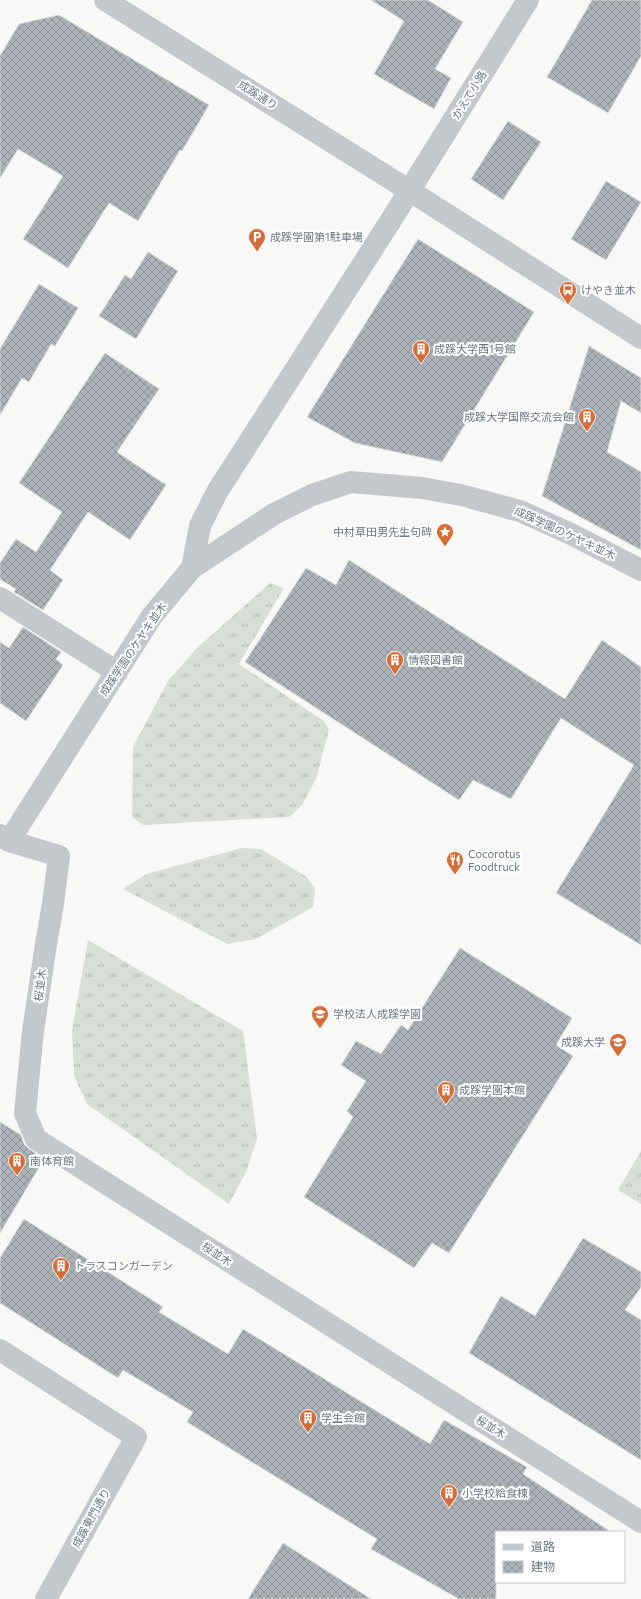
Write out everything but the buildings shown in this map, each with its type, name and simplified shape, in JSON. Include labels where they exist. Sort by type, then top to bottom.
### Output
[{"type":"street","name":"成蹊通り","points":[[105,0],[410,190],[641,338]]},
{"type":"street","name":"かえで小路","points":[[192,568],[200,526],[217,492],[410,190],[528,0]]},
{"type":"street","name":"成蹊学園のケヤキ並木","points":[[4,838],[117,672],[152,616],[192,568],[274,514],[312,495],[351,482],[422,488],[461,495],[499,504],[520,511],[565,531],[641,570]]},
{"type":"street","points":[[0,598],[117,672]]},
{"type":"street","name":"桜並木","points":[[4,838],[59,856],[33,1031],[25,1113],[36,1139],[641,1522]]},
{"type":"street","name":"成蹊東門通り","points":[[0,1350],[136,1437],[46,1599]]},
{"type":"green space","points":[[270,583],[284,588],[239,664],[324,721],[329,730],[316,779],[302,805],[289,817],[143,825],[132,817],[133,747],[168,681],[196,649]]},
{"type":"green space","points":[[242,848],[261,849],[307,877],[315,889],[313,907],[256,939],[227,944],[123,889],[146,874]]},
{"type":"green space","points":[[88,940],[243,1031],[257,1139],[246,1172],[229,1204],[87,1104],[74,1076],[72,1030]]},
{"type":"green space","points":[[641,1151],[641,1204],[618,1190]]},
{"type":"place","name":"成蹊学園第1駐車場","points":[[257,252]]},
{"type":"place","name":"けやき並木","points":[[568,305]]},
{"type":"place","name":"成蹊大学西1号館","points":[[421,364]]},
{"type":"place","name":"成蹊大学国際交流会館","points":[[587,432]]},
{"type":"place","name":"中村草田男先生句碑","points":[[445,547]]},
{"type":"place","name":"情報図書館","points":[[395,675]]},
{"type":"place","name":"Cocorotus Foodtruck","points":[[455,875]]},
{"type":"place","name":"学校法人成蹊学園","points":[[320,1029]]},
{"type":"place","name":"成蹊大学","points":[[618,1057]]},
{"type":"place","name":"成蹊学園本館","points":[[446,1105]]},
{"type":"place","name":"南体育館","points":[[17,1176]]},
{"type":"place","name":"トラスコンガーデン","points":[[61,1281]]},
{"type":"place","name":"学生会館","points":[[308,1433]]},
{"type":"place","name":"小学校給食棟","points":[[449,1508]]}]
